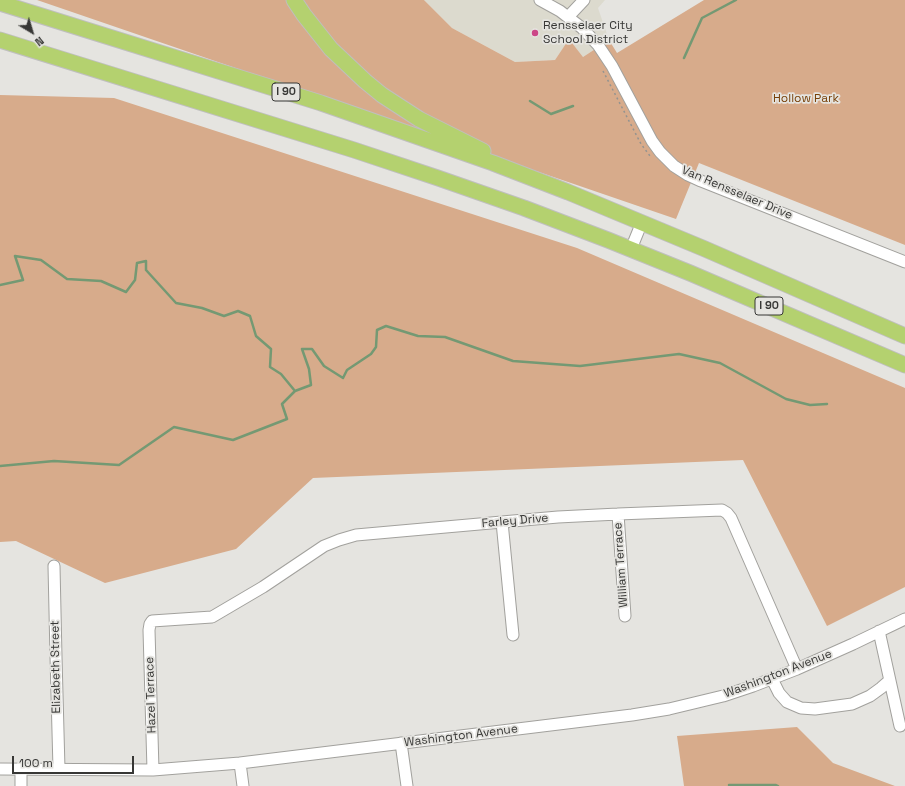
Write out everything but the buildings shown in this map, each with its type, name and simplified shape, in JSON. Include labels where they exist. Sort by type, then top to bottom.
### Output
[{"type":"highway","points":[[294,0],[331,49],[382,95],[437,129],[568,192]]},
{"type":"highway","name":"I 90","points":[[0,4],[321,103],[451,148],[535,179],[642,222],[742,264],[905,336]]},
{"type":"highway","name":"I 90","points":[[0,40],[310,136],[403,166],[524,208],[631,249],[772,307],[905,366]]},
{"type":"highway","points":[[0,47],[92,69]]},
{"type":"street","name":"Van Rensselaer Drive","points":[[540,0],[560,11],[588,33],[612,66],[648,136],[660,152],[674,166],[684,173],[701,181],[905,262]]},
{"type":"street","points":[[568,17],[584,0]]},
{"type":"street","points":[[631,249],[642,222]]},
{"type":"street","name":"Farley Drive","points":[[152,621],[212,617],[263,587],[324,546],[356,535],[558,517],[722,510],[731,518],[797,669]]},
{"type":"street","name":"William Terrace","points":[[618,514],[625,616]]},
{"type":"street","points":[[502,522],[513,635]]},
{"type":"street","name":"Elizabeth Street","points":[[54,566],[59,769]]},
{"type":"street","name":"Washington Avenue","points":[[0,769],[153,770],[240,763],[625,716],[669,709],[723,696],[772,679],[905,619]]},
{"type":"street","name":"Hazel Terrace","points":[[152,621],[149,630],[153,770]]},
{"type":"street","points":[[879,631],[900,726]]},
{"type":"street","points":[[772,679],[778,693],[787,702],[801,708],[815,709],[852,704],[870,696],[889,681]]},
{"type":"street","points":[[401,743],[407,786]]},
{"type":"street","points":[[240,763],[243,786]]},
{"type":"street","points":[[21,769],[21,786]]},
{"type":"path","points":[[600,66],[641,144],[652,158]]},
{"type":"shaded area","name":"Rensselaer City School District","points":[[424,0],[605,0],[598,8],[609,40],[583,57],[569,39],[555,60],[515,62],[452,28]]},
{"type":"green space","name":"Hollow Park","points":[[37,0],[424,0],[452,28],[515,62],[555,60],[569,39],[583,57],[609,40],[617,53],[704,0],[905,0],[905,245],[699,163],[676,219]]},
{"type":"green space","points":[[0,95],[114,98],[577,248],[905,388],[905,587],[827,626],[743,460],[313,478],[236,549],[105,583],[16,541],[0,542]]},
{"type":"green space","points":[[797,727],[833,763],[895,786],[684,786],[677,736]]},
{"type":"waterway","points":[[684,58],[702,18],[736,0]]},
{"type":"waterway","points":[[530,101],[551,114],[573,106]]},
{"type":"waterway","points":[[0,285],[23,280],[15,256],[41,260],[67,279],[101,281],[126,292],[135,280],[137,263],[146,261],[146,270],[176,303],[202,308],[224,316],[238,311],[250,316],[256,336],[271,349],[270,367],[281,374],[295,391],[311,385],[309,369],[302,349],[312,349],[324,366],[343,378],[347,370],[371,354],[376,347],[377,330],[386,326],[418,336],[445,337],[513,361],[580,366],[679,354],[720,363],[786,399],[810,405],[827,404]]},
{"type":"waterway","points":[[0,466],[54,461],[119,465],[174,427],[233,440],[287,419],[282,404],[295,391]]},
{"type":"waterway","points":[[729,785],[778,786]]},
{"type":"place","name":"Rensselaer City School District","points":[[535,33]]}]
